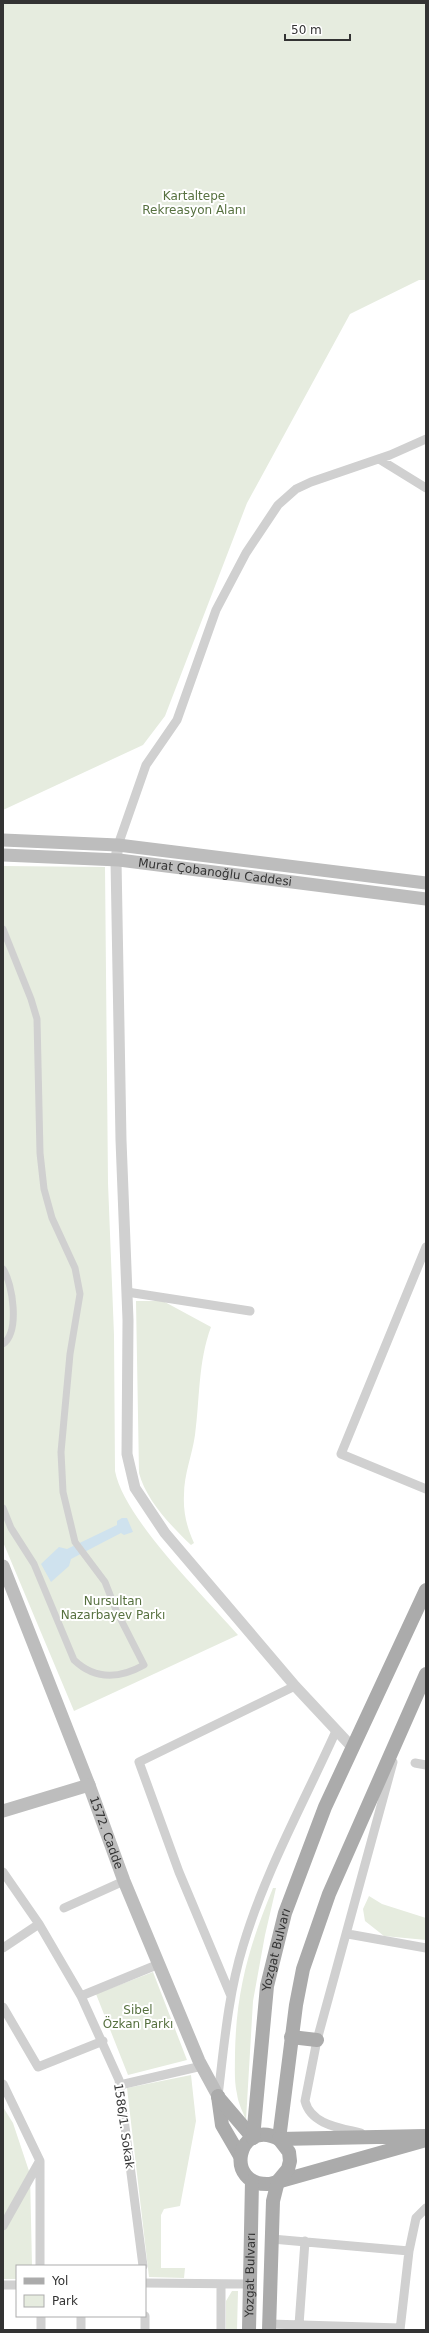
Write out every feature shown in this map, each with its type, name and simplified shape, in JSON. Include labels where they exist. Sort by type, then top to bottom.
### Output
[{"type":"main road","name":"Murat Çobanoğlu Caddesi","points":[[3,840],[118,845],[426,882]]},
{"type":"main road","name":"Murat Çobanoğlu Caddesi","points":[[3,855],[116,860],[426,899]]},
{"type":"main road","name":"1572. Cadde","points":[[3,1566],[90,1784],[124,1881],[202,2066],[218,2096]]},
{"type":"main road","name":"Yozgat Bulvarı","points":[[253,2138],[266,1986],[273,1956],[306,1855],[352,1747],[426,1590]]},
{"type":"main road","points":[[279,2139],[291,2038],[303,1969],[326,1902],[426,1674]]},
{"type":"main road","points":[[3,1811],[90,1784]]},
{"type":"main road","points":[[291,2038],[317,2040]]},
{"type":"main road","points":[[218,2096],[253,2138]]},
{"type":"main road","points":[[218,2096],[222,2125],[240,2156],[242,2169],[252,2181],[265,2185],[426,2140]]},
{"type":"main road","points":[[240,2156],[244,2146],[253,2138],[265,2135],[279,2139],[426,2136]]},
{"type":"main road","name":"Yozgat Bulvarı","points":[[269,2327],[273,2201],[278,2181],[288,2169],[290,2161],[289,2152],[279,2139]]},
{"type":"main road","name":"Yozgat Bulvarı","points":[[249,2330],[252,2181]]},
{"type":"main road","points":[[250,2221],[258,2215],[266,2215],[273,2222]]},
{"type":"street","points":[[352,1747],[295,1686],[165,1533],[135,1488],[127,1454],[127,1292],[121,1140],[116,860],[118,845],[146,764],[177,720],[216,610],[258,533],[278,505],[296,490],[328,476],[379,459],[426,439]]},
{"type":"street","points":[[379,459],[426,488]]},
{"type":"street","points":[[3,929],[37,1018],[40,1153],[44,1189],[52,1218],[75,1268],[79,1281],[80,1294],[70,1354],[60,1469],[62,1492],[75,1542],[83,1555],[105,1582],[116,1610],[144,1665],[134,1671],[120,1676],[98,1675],[74,1660],[34,1564],[11,1528],[3,1508]]},
{"type":"street","points":[[426,1248],[341,1454],[426,1489]]},
{"type":"street","points":[[3,1269],[10,1284],[13,1306],[12,1333],[9,1340],[3,1344]]},
{"type":"street","points":[[127,1292],[250,1310]]},
{"type":"street","points":[[231,1996],[179,1872],[139,1762],[295,1686]]},
{"type":"street","points":[[371,2136],[327,2124],[314,2117],[307,2109],[306,2088],[317,2040],[348,1934],[401,1730]]},
{"type":"street","points":[[218,2096],[231,1996],[243,1946],[262,1890],[336,1731]]},
{"type":"street","points":[[415,1763],[426,1765]]},
{"type":"street","name":"1586/1. Sokak","points":[[3,1872],[39,1924],[81,1996],[103,2041],[120,2085],[143,2265]]},
{"type":"street","points":[[64,1908],[124,1881]]},
{"type":"street","points":[[3,1948],[39,1924]]},
{"type":"street","points":[[348,1934],[426,1948]]},
{"type":"street","points":[[81,1996],[159,1964]]},
{"type":"street","points":[[3,2007],[38,2067],[103,2041]]},
{"type":"street","points":[[120,2085],[202,2066]]},
{"type":"street","points":[[4,2087],[40,2161],[40,2265]]},
{"type":"street","points":[[3,2226],[40,2161]]},
{"type":"street","points":[[269,2327],[299,2325],[400,2329],[409,2251],[416,2218],[426,2208]]},
{"type":"street","points":[[272,2239],[409,2251]]},
{"type":"street","points":[[299,2325],[305,2242]]},
{"type":"street","points":[[146,2283],[250,2284]]},
{"type":"street","points":[[3,2284],[16,2285]]},
{"type":"street","points":[[221,2284],[221,2330]]},
{"type":"street","points":[[41,2317],[41,2330]]},
{"type":"street","points":[[81,2317],[81,2330]]},
{"type":"street","points":[[145,2317],[145,2330]]},
{"type":"green space","name":"Kartaltepe Rekreasyon Alanı","points":[[3,3],[426,3],[426,280],[419,280],[350,314],[247,503],[165,716],[143,745],[3,810]]},
{"type":"green space","name":"Nursultan Nazarbayev Parkı","points":[[3,866],[105,867],[108,1183],[114,1335],[115,1471],[122,1490],[133,1512],[149,1534],[187,1579],[238,1635],[74,1711],[3,1542]]},
{"type":"green space","points":[[136,1301],[163,1301],[211,1327],[204,1353],[195,1435],[184,1487],[187,1526],[194,1543],[191,1545],[175,1530],[153,1503],[142,1483],[139,1473]]},
{"type":"green space","points":[[273,1888],[276,1888],[265,1935],[253,2001],[246,2120],[238,2101],[235,2079],[238,2010],[245,1969],[257,1930]]},
{"type":"green space","points":[[369,1896],[382,1904],[426,1918],[426,1940],[384,1936],[365,1921],[363,1909]]},
{"type":"green space","name":"Sibel Özkan Parkı","points":[[153,1972],[187,2060],[128,2075],[96,1994]]},
{"type":"green space","points":[[191,2075],[196,2121],[180,2206],[164,2209],[161,2215],[161,2268],[185,2268],[184,2278],[149,2277],[127,2088]]},
{"type":"green space","points":[[3,2107],[13,2123],[30,2174],[32,2265],[16,2265],[16,2279],[3,2279]]},
{"type":"green space","points":[[232,2291],[238,2291],[237,2330],[226,2330],[226,2301]]},
{"type":"water","points":[[122,1518],[127,1518],[133,1532],[124,1535],[121,1533],[71,1559],[69,1566],[51,1582],[41,1564],[59,1547],[67,1549],[117,1525],[117,1521]]}]
